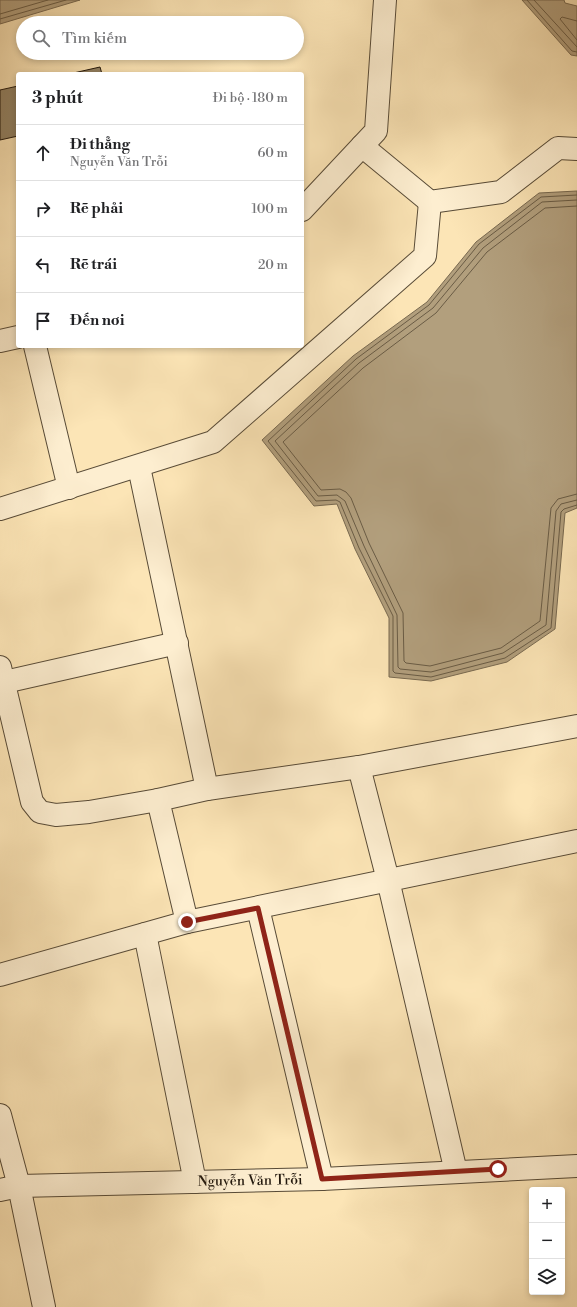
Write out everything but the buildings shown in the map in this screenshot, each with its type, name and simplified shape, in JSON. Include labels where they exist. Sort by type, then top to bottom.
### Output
[{"type":"street","points":[[304,208],[376,131],[385,0]]},
{"type":"street","points":[[362,146],[430,202],[501,192],[558,148],[577,149]]},
{"type":"street","points":[[0,509],[139,467],[213,442],[425,256],[430,202]]},
{"type":"street","points":[[0,341],[16,337]]},
{"type":"street","points":[[35,348],[69,488]]},
{"type":"street","points":[[139,467],[207,789]]},
{"type":"street","points":[[177,643],[1,678],[32,802],[40,812],[56,815],[89,812],[158,800],[207,789],[359,768],[577,726]]},
{"type":"street","points":[[359,768],[388,880],[456,1172]]},
{"type":"street","points":[[158,800],[187,922]]},
{"type":"street","points":[[0,975],[187,922],[577,841]]},
{"type":"street","points":[[258,908],[322,1179]]},
{"type":"street","points":[[145,934],[195,1182]]},
{"type":"street","points":[[0,1115],[9,1188],[44,1307]]},
{"type":"street","name":"Nguyễn Văn Trỗi","points":[[9,1188],[322,1179],[577,1166]]},
{"type":"water","points":[[0,0],[80,0],[27,16],[16,16],[16,19],[0,24]]},
{"type":"water","points":[[522,0],[564,0],[565,3],[577,6],[577,56],[571,55]]},
{"type":"water","points":[[577,191],[577,508],[565,513],[555,629],[507,662],[431,681],[389,677],[389,618],[355,549],[337,504],[314,506],[262,440],[353,356],[427,302],[476,242],[539,193]]},
{"type":"route","points":[[187,922],[258,908],[322,1179],[498,1169]]}]
